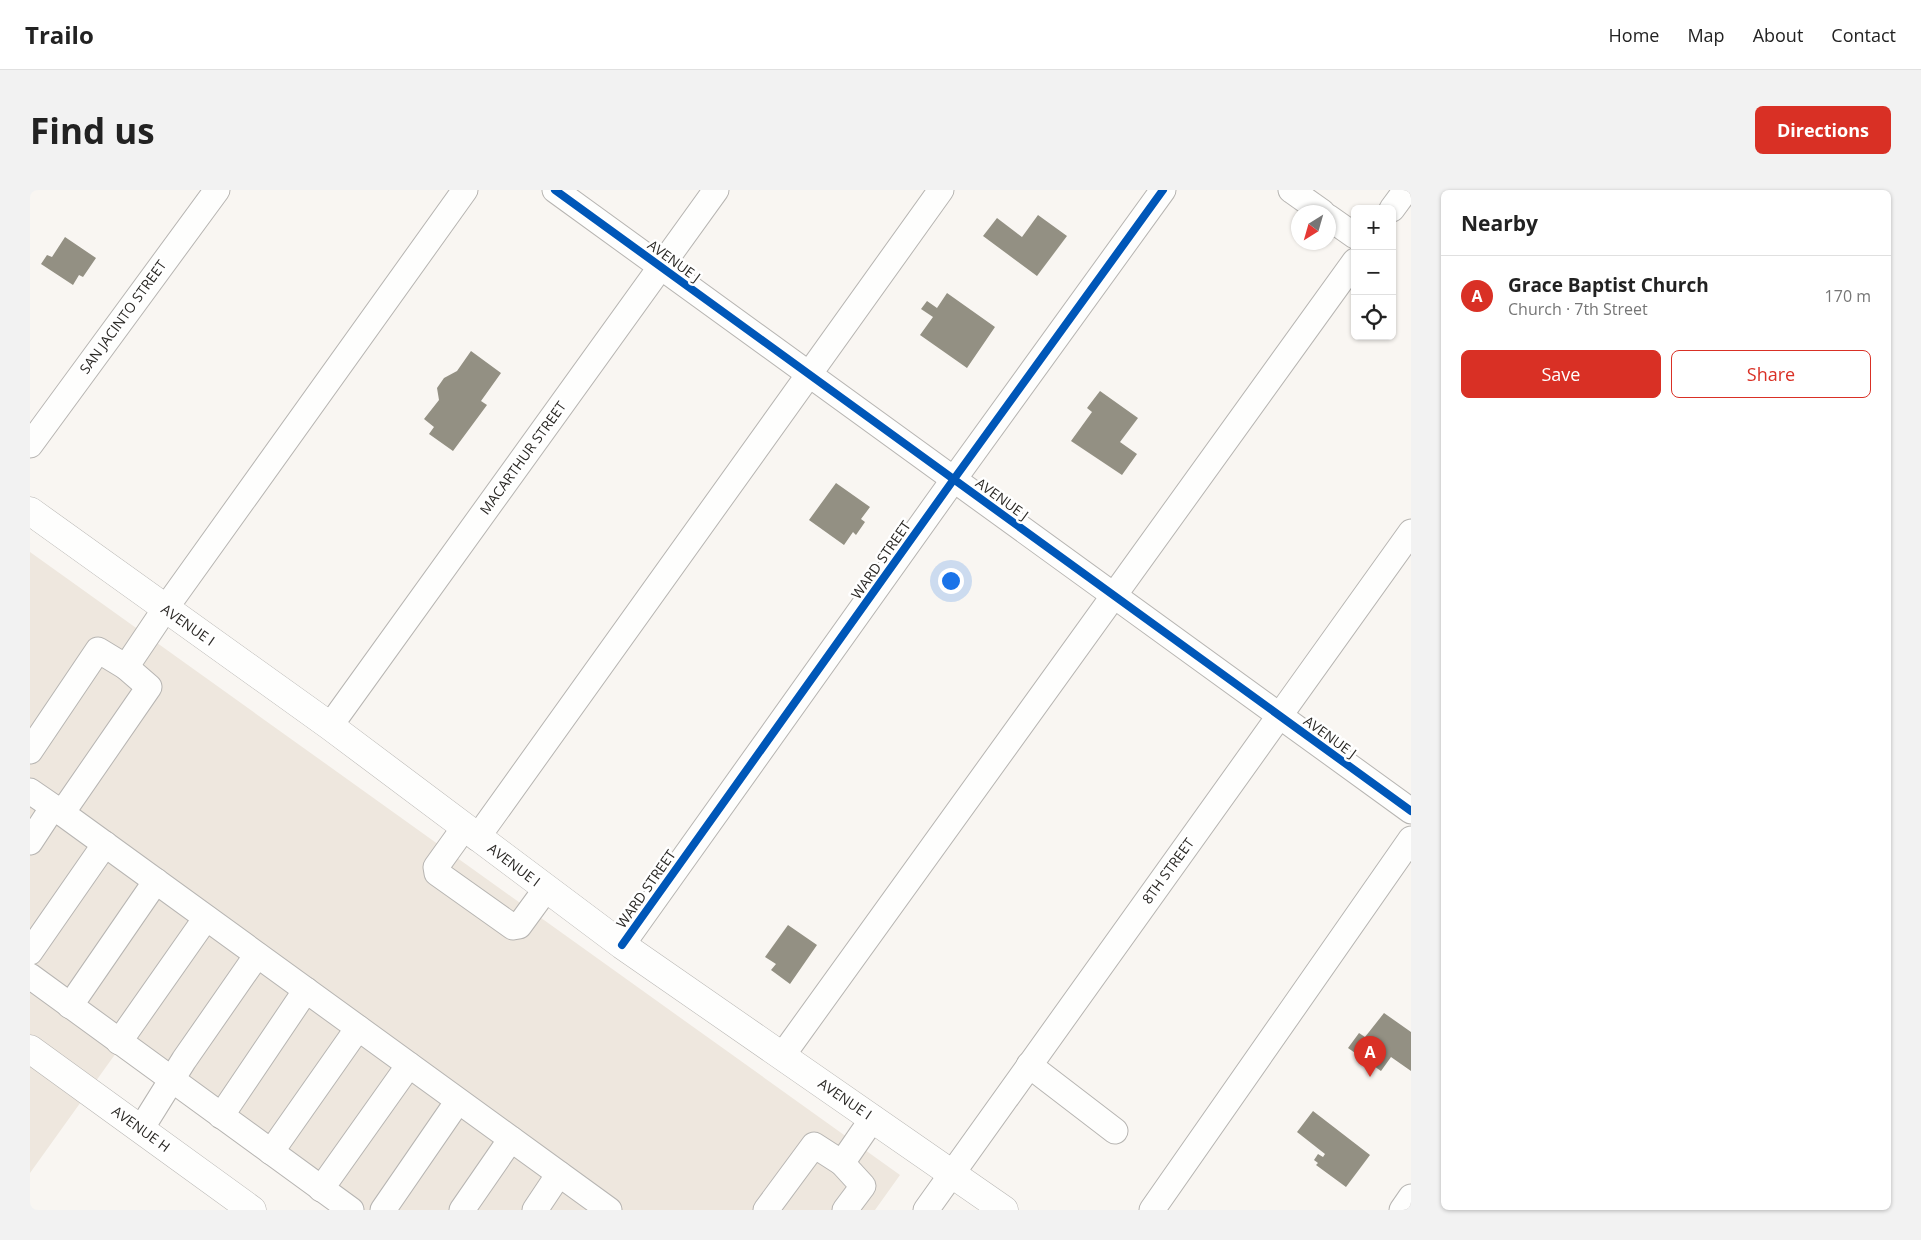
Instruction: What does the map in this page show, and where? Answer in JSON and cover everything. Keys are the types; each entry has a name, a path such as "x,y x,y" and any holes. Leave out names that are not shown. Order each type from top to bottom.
{"main road":[{"name":"AVENUE I","path":"30,512 330,726 622,945 1004,1210"},
{"name":"AVENUE H","path":"30,1049 252,1210"}],"street":[{"name":"SAN JACINTO STREET","path":"30,445 217,190"},
{"path":"126,668 165,609 465,190"},
{"name":"AVENUE J","path":"555,190 1411,811"},
{"name":"MACARTHUR STREET","path":"330,726 716,190"},
{"path":"546,889 519,926 513,927 437,873 436,867 471,833 942,190"},
{"name":"WARD STREET","path":"622,945 954,479 1163,190"},
{"path":"1291,190 1312,205"},
{"path":"1395,205 1406,190"},
{"path":"1336,223 1351,233"},
{"path":"782,1056 1351,267"},
{"name":"8TH STREET","path":"926,1210 1411,532"},
{"path":"30,750 98,650 149,686 58,810 30,842"},
{"path":"30,792 58,810 609,1210"},
{"path":"1152,1210 1411,839"},
{"path":"30,952 105,844"},
{"path":"70,1006 156,881"},
{"path":"119,1042 206,918"},
{"path":"141,1129 173,1081 184,1060 257,955"},
{"path":"30,976 351,1210"},
{"path":"221,1116 306,990"},
{"path":"271,1152 358,1028"},
{"path":"321,1189 410,1065"},
{"path":"1029,1066 1115,1130"},
{"path":"382,1210 458,1101"},
{"path":"842,1163 873,1118"},
{"path":"462,1210 511,1139"},
{"path":"766,1210 814,1145 842,1163 863,1186 845,1210"},
{"path":"534,1210 559,1174"},
{"path":"1402,1210 1411,1197"}],"shaded area":[{"path":"30,552 900,1175 875,1210 336,1210 116,1053 30,1173"}],"building":[{"path":"1038,215 1067,236 1037,276 983,236 997,218 1022,237"},
{"path":"65,237 96,258 83,277 79,275 73,285 41,264 47,255 52,257"},
{"path":"947,293 995,327 967,368 920,335 933,317 921,309 927,301 937,308"},
{"path":"471,351 501,373 481,401 487,405 453,451 429,434 434,427 424,419 439,400 437,388 444,378 457,371"},
{"path":"1100,391 1138,418 1120,442 1137,454 1122,475 1071,441 1092,412 1087,408"},
{"path":"836,483 870,507 861,519 865,522 856,535 853,532 844,545 809,520"},
{"path":"788,925 817,945 790,984 771,970 776,964 765,957"},
{"path":"1384,1013 1411,1032 1411,1071 1391,1057 1381,1071 1348,1048 1359,1033 1365,1037"},
{"path":"1313,1111 1370,1155 1346,1187 1316,1165 1318,1163 1314,1160 1318,1154 1323,1157 1325,1154 1297,1132"}],"cycle path":[{"path":"555,190 1411,811"},
{"path":"622,945 954,479 1163,190"}],"place":[{"name":"Grace Baptist Church","path":"1370,1077"}]}
